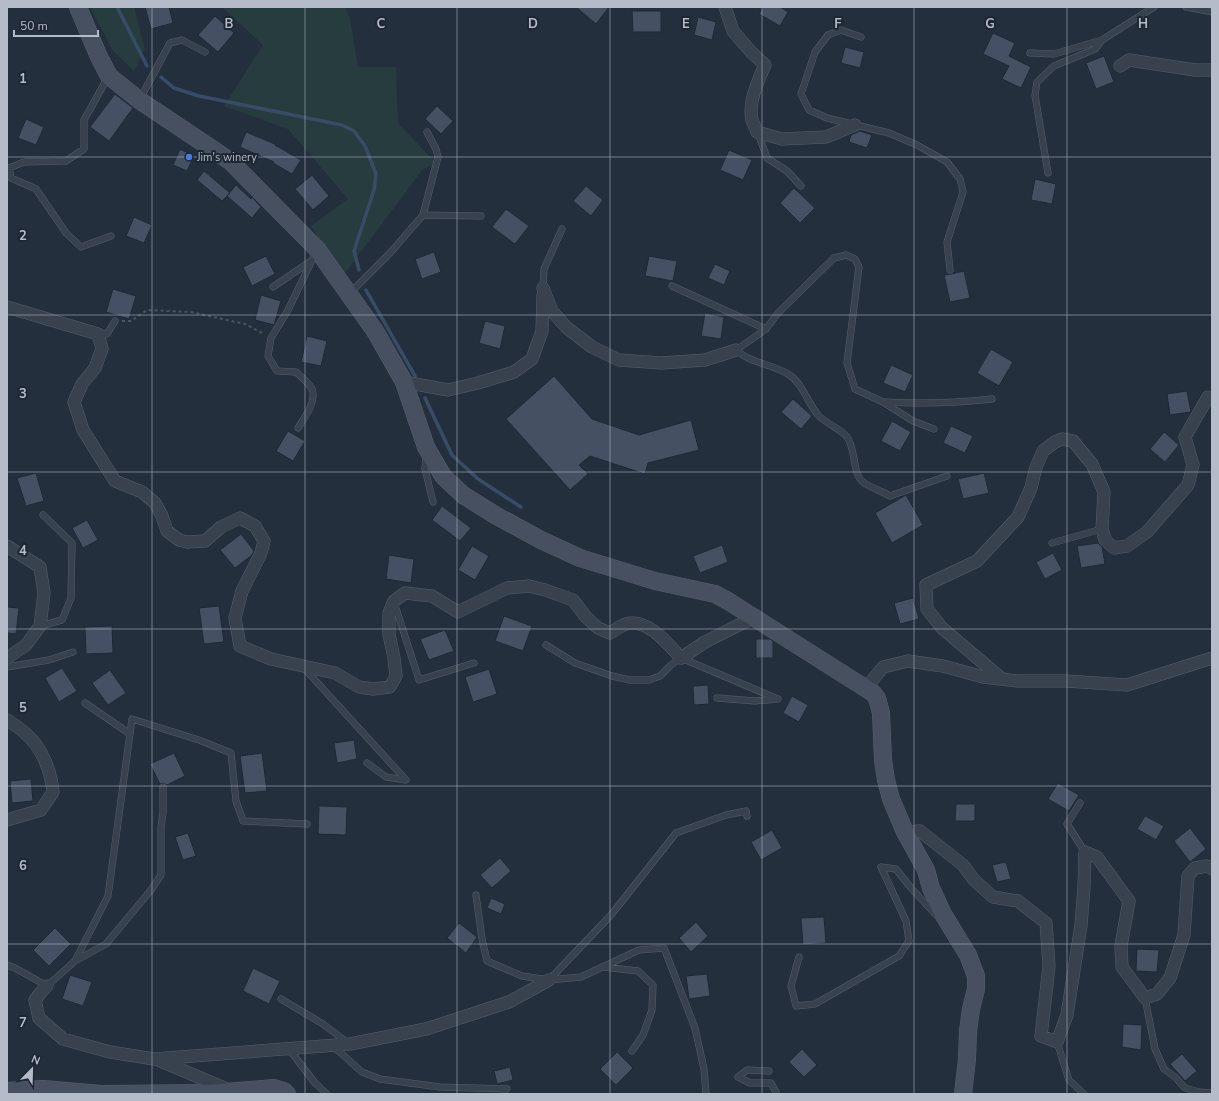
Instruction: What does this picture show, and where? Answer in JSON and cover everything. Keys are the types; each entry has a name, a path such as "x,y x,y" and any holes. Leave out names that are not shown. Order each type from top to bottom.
{"street":[{"path":"78,7 99,57 109,76 139,100 230,161 349,294 376,331 404,382 426,447 444,476 463,495 495,515 541,540 580,558 655,581 715,594 755,617 873,693 877,698 881,713 883,760 891,799 905,832 926,870 931,888 943,914 968,955 976,976 976,989 971,1008 968,1031 967,1059 963,1094"},
{"path":"725,7 733,31 751,52 765,65 757,84 752,106 752,121 758,132 782,139 826,137 855,125"},
{"path":"1120,66 1129,60 1195,70 1212,70"},
{"path":"404,382 448,390 514,372 532,359 542,331 543,288"},
{"path":"543,288 552,311 566,328 592,347 619,360 661,363 705,360 736,350"},
{"path":"7,307 98,334 102,349 98,361 95,368 82,384 74,402 83,430 115,481 142,492 155,503 162,516 167,531 179,540 187,542 205,541 220,527 240,518 255,526 264,541 261,553 242,591 235,618 240,646 271,659 335,673 359,687 373,689 390,686 396,676 389,634 389,613 394,601 405,593 432,596 458,612 507,588 529,586 546,590 573,600 586,617 598,628 610,633 627,623 642,624 653,630 681,658 704,642 755,617"},
{"path":"1002,680 942,628 927,609 926,585 977,561 991,546 1018,517 1031,488 1036,466 1043,451 1055,442 1062,439 1073,441 1092,464 1104,492 1102,529 1105,540 1114,548 1127,546 1147,532 1188,485 1193,465 1185,437 1210,396"},
{"path":"7,546 40,567 44,593 40,626 26,645 7,658"},
{"path":"866,688 883,668 908,661 944,666 983,677 1018,682 1066,681 1127,685 1212,658"},
{"path":"7,720 26,734 40,750 52,778 53,792 41,810 7,820"},
{"path":"905,832 920,831 963,865 974,880 994,897 1018,901 1046,923 1049,966 1041,1036 1057,1042 1067,1015 1082,925 1085,852 1097,857 1129,901 1121,946 1122,966 1145,998 1157,994 1170,978 1184,935 1188,876 1195,868 1207,866 1212,869"},
{"path":"47,986 40,992 35,1000 39,1018 63,1039 110,1052 154,1059 332,1046 350,1044 426,1029 510,1002 549,980"},
{"path":"154,1059 234,1092"},
{"path":"7,1091 43,1089 101,1094 214,1093 274,1088 284,1091 287,1094"}],"lane":[{"path":"1030,53 1054,54 1102,40 1154,7"},
{"path":"1186,7 1212,12"},
{"path":"861,37 841,30 828,35 815,52 801,94 808,110 827,118 890,133 917,145 947,162 960,179 963,192 947,242 950,270"},
{"path":"139,100 170,43 182,40 205,52"},
{"path":"1048,173 1036,95 1037,82 1054,66 1095,49 1102,40"},
{"path":"109,76 84,120 84,149 66,161 24,162 9,168 11,178 36,189 66,232 81,247 111,236"},
{"path":"349,294 390,253 423,215 438,157 436,149 427,132"},
{"path":"758,132 767,158 787,170 801,186"},
{"path":"423,215 481,216"},
{"path":"543,288 544,269 562,229"},
{"path":"273,287 315,255"},
{"path":"298,428 307,414 313,398 312,388 296,372 277,371 268,356 271,338 288,310 315,255"},
{"path":"934,429 913,421 883,402 854,389 847,363 859,267 855,260 846,255 834,258 778,313 766,329 736,350 743,356 787,373 797,380 820,417 846,435 851,442 859,476 862,482 890,496 947,476"},
{"path":"672,286 766,329"},
{"path":"98,334 107,334 114,321"},
{"path":"883,402 923,404 968,402 992,399"},
{"path":"426,447 425,469 433,502"},
{"path":"40,626 62,620 71,598 72,543 43,515"},
{"path":"1052,543 1102,529"},
{"path":"394,601 419,680 474,663"},
{"path":"546,645 575,663 612,676 630,680 649,680 660,676 672,664 681,658 778,699 755,701 717,698"},
{"path":"7,667 49,660 73,652"},
{"path":"301,666 406,780 386,777 367,763"},
{"path":"85,703 130,734"},
{"path":"75,961 108,896 132,719 199,740 231,753 236,802 243,821 307,824"},
{"path":"7,965 47,986 75,961 106,944 151,890 161,875 163,788"},
{"path":"1080,803 1067,824 1085,852"},
{"path":"549,980 611,914 676,833 726,814 746,811 747,816"},
{"path":"799,957 791,986 796,1006 815,1004 899,956 909,941 906,921 881,867 896,869 935,914 943,914"},
{"path":"476,895 482,939 487,961 522,976 549,980 581,977 640,950 664,948 695,1028 704,1069 706,1094"},
{"path":"602,967 638,971 653,985 652,1010 643,1036 632,1051"},
{"path":"1145,998 1155,1049 1164,1069 1185,1088 1199,1092 1212,1093"},
{"path":"281,999 323,1024 350,1044"},
{"path":"1057,1042 1069,1080 1084,1094"},
{"path":"332,1046 362,1072 380,1079 440,1087 507,1089"},
{"path":"289,1049 315,1083 327,1094"},
{"path":"769,1070 746,1070 738,1077 750,1083 771,1083 776,1092 775,1094"}],"path":[{"path":"114,321 131,321 147,310 191,312 245,324 271,338"}],"green space":[{"path":"90,7 134,7 145,49 134,71 113,51"},
{"path":"222,7 345,7 350,18 358,67 396,67 398,123 437,164 423,169 342,277 311,226 348,199 288,129 224,106 263,45"}],"building":[{"path":"145,7 169,7 173,23 151,29"},
{"path":"576,7 609,7 596,24"},
{"path":"763,7 780,7 788,12 780,26 759,14"},
{"path":"632,11 661,11 661,32 633,32"},
{"path":"215,16 234,33 218,52 198,35"},
{"path":"698,17 716,22 712,40 694,35"},
{"path":"993,33 1015,43 1009,56 1031,67 1021,88 1002,79 1009,66 983,54"},
{"path":"845,47 864,52 860,68 841,63"},
{"path":"1104,56 1114,82 1096,89 1086,63"},
{"path":"115,94 133,108 109,141 90,127"},
{"path":"437,106 453,121 441,134 425,119"},
{"path":"26,119 44,127 36,145 18,138"},
{"path":"860,131 872,135 867,148 849,142 851,135"},
{"path":"246,132 275,144 301,160 292,174 273,163 274,162 240,147"},
{"path":"180,149 194,156 187,171 173,165"},
{"path":"729,150 752,160 743,180 720,170"},
{"path":"204,171 230,193 222,201 197,180"},
{"path":"312,175 329,196 313,210 295,189"},
{"path":"1035,179 1056,184 1052,204 1031,200"},
{"path":"236,185 251,199 252,197 261,207 252,218 227,196"},
{"path":"586,186 603,200 591,216 573,201"},
{"path":"794,188 815,208 800,223 780,203"},
{"path":"506,209 529,226 515,244 492,227"},
{"path":"134,217 152,225 144,243 126,236"},
{"path":"434,252 441,272 422,279 415,259"},
{"path":"266,256 275,274 252,286 243,267"},
{"path":"649,256 677,261 673,281 645,276"},
{"path":"715,264 730,271 724,285 708,278"},
{"path":"964,271 970,298 950,302 944,275"},
{"path":"113,289 136,296 129,319 106,312"},
{"path":"261,295 281,301 274,325 255,320"},
{"path":"705,313 724,317 721,339 701,336"},
{"path":"485,321 505,326 500,349 479,343"},
{"path":"307,336 327,341 321,366 301,362"},
{"path":"991,349 1013,362 999,386 977,373"},
{"path":"891,365 913,375 905,392 883,383"},
{"path":"554,376 592,419 639,435 691,420 699,450 648,463 645,474 590,456 579,465 588,474 570,490 506,419"},
{"path":"1187,391 1191,412 1170,415 1167,394"},
{"path":"793,399 812,416 801,429 781,412"},
{"path":"892,421 911,432 900,451 881,441"},
{"path":"951,426 973,436 965,453 943,443"},
{"path":"288,431 305,441 293,461 276,451"},
{"path":"1164,432 1179,445 1165,462 1150,449"},
{"path":"36,473 44,501 26,506 17,478"},
{"path":"984,473 989,493 963,499 958,479"},
{"path":"906,495 923,525 892,543 875,513"},
{"path":"442,506 471,528 460,541 432,520"},
{"path":"87,520 98,540 83,548 72,528"},
{"path":"241,534 254,551 252,555 235,568 220,550"},
{"path":"1098,543 1102,547 1105,564 1081,568 1077,546"},
{"path":"722,545 728,562 700,573 693,556"},
{"path":"472,546 489,556 475,580 458,570"},
{"path":"1053,553 1062,570 1045,579 1036,562"},
{"path":"389,555 414,559 411,583 386,579"},
{"path":"913,598 919,619 900,624 894,603"},
{"path":"219,606 224,642 204,644 199,608"},
{"path":"7,607 19,608 16,634 7,633"},
{"path":"504,616 532,626 523,651 495,641"},
{"path":"112,626 113,653 86,654 85,627"},
{"path":"445,630 454,651 429,660 420,639"},
{"path":"756,639 770,639 773,641 773,658 756,658"},
{"path":"62,668 77,691 59,702 45,678"},
{"path":"489,669 497,694 473,702 465,677"},
{"path":"110,670 126,693 108,705 92,683"},
{"path":"708,685 709,704 694,705 693,686"},
{"path":"792,696 808,705 799,722 783,713"},
{"path":"354,740 357,759 337,763 334,743"},
{"path":"174,753 185,776 167,785 163,783 160,784 150,764"},
{"path":"262,753 267,791 245,793 240,756"},
{"path":"31,779 33,801 12,803 10,781"},
{"path":"1058,783 1079,795 1069,811 1048,799"},
{"path":"956,804 975,804 975,821 955,821"},
{"path":"319,806 347,807 346,835 318,834"},
{"path":"1145,816 1164,826 1156,840 1137,829"},
{"path":"1190,828 1206,849 1190,862 1174,841"},
{"path":"772,830 782,848 761,860 751,842"},
{"path":"188,833 196,856 183,860 175,837"},
{"path":"500,858 511,871 492,888 480,875"},
{"path":"1006,862 1011,879 997,882 992,865"},
{"path":"491,898 505,904 501,914 487,908"},
{"path":"824,917 826,943 803,945 801,918"},
{"path":"696,922 708,936 691,952 679,938"},
{"path":"459,923 477,937 466,953 447,938"},
{"path":"55,928 71,944 49,966 33,950"},
{"path":"1137,949 1159,950 1157,972 1136,971"},
{"path":"253,968 280,981 269,1004 243,991"},
{"path":"707,974 710,996 689,999 686,976"},
{"path":"70,975 92,982 83,1006 62,999"},
{"path":"1123,1024 1142,1025 1141,1050 1122,1047"},
{"path":"802,1049 817,1065 804,1077 789,1062"},
{"path":"617,1052 633,1068 616,1085 600,1069"},
{"path":"1182,1054 1197,1071 1185,1081 1170,1064"},
{"path":"510,1067 513,1080 497,1084 494,1071"}],"waterway":[{"path":"117,7 147,66"},
{"path":"161,77 174,88 199,96 342,125 354,131 365,146 376,174 374,190 354,251 359,270"},
{"path":"366,290 415,376"},
{"path":"425,398 452,455 478,479 521,507"}],"place":[{"name":"Jim's winery","path":"189,157"}]}
